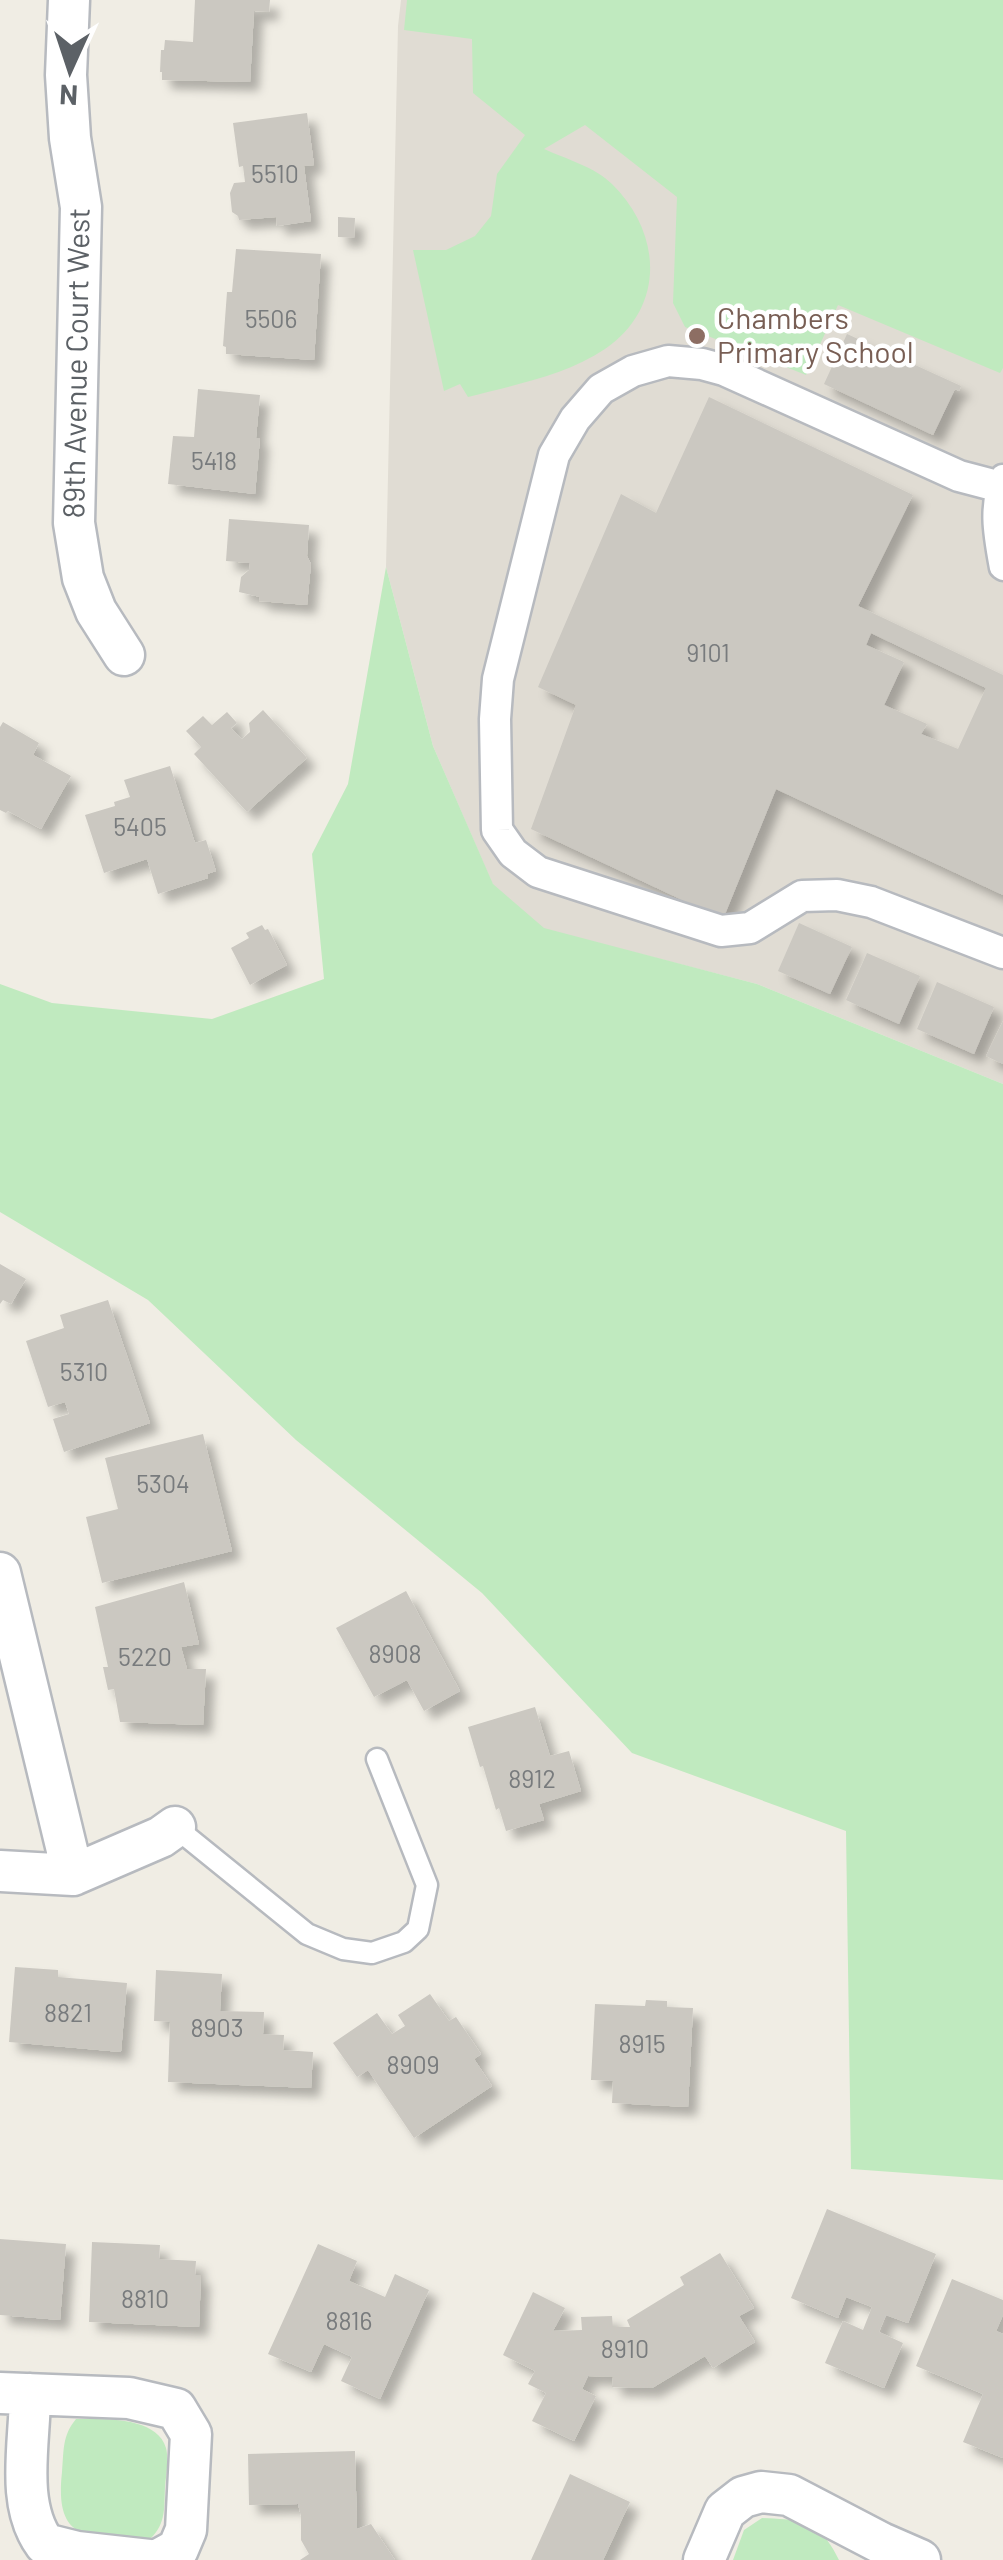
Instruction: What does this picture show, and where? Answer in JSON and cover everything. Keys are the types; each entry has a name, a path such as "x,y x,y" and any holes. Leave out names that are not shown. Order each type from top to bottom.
{"street":[{"name":"89th Avenue Court West","path":"70,0 66,75 70,138 81,207 74,523 83,578 96,612 124,655"},
{"path":"1001,482 959,476 724,370 668,361 634,371 601,389 575,419 554,455 498,679 494,719 497,830 512,853 538,872 721,930 750,928 802,896 836,895 871,902 1003,953"},
{"path":"0,1573 73,1874"},
{"path":"0,1871 73,1874 175,1827"},
{"path":"150,2560 44,2544 34,2529 26,2497 15,2394 129,2398 176,2409 192,2434 186,2530 178,2548 158,2560"},
{"path":"704,2560 725,2511 742,2497 760,2492 789,2496 878,2552 920,2560"}],"lane":[{"path":"1001,482 992,520 1003,570"},
{"path":"175,1827 308,1934 342,1949 372,1953 404,1942 418,1929 427,1884 377,1759"}],"shaded area":[{"name":"Chambers Primary School","path":"401,0 1003,0 1003,1084 757,984 544,929 493,885 433,746 386,567"}],"green space":[{"path":"407,0 1003,0 1000,373 838,305 806,375 685,327 673,303 677,197 585,125 544,149 597,173 629,203 648,247 647,291 639,312 625,332 605,349 573,366 468,397 460,384 444,391 413,250 446,250 475,236 491,216 497,174 525,135 473,93 472,39 404,30"},
{"path":"386,567 433,746 493,884 544,928 757,984 1003,1084 1003,2180 851,2169 846,1831 632,1753 482,1593 296,1440 148,1300 0,1212 0,984 52,1003 212,1019 324,979 312,854 348,784"},
{"path":"76,2419 128,2422 152,2430 161,2438 167,2457 164,2511 161,2524 146,2543 93,2536 70,2524 61,2495 62,2472 66,2437"},
{"path":"762,2518 809,2525 824,2537 839,2560 733,2560 744,2530"}],"building":[{"path":"195,0 270,0 269,12 254,11 250,82 162,80 161,50 165,40 193,42"},
{"path":"307,113 314,165 304,166 311,221 277,226 276,217 239,220 232,212 230,193 234,183 245,182 233,123"},
{"path":"338,217 355,218 354,238 338,237"},
{"path":"236,249 321,254 314,360 226,354 223,346 227,292 232,292"},
{"path":"847,334 961,386 959,391 955,389 933,435 824,384"},
{"path":"198,389 260,395 255,494 168,484 173,436 194,437"},
{"name":"Chambers Primary School","path":"709,397 913,495 858,606 1003,675 1003,895 776,789 723,919 531,829 576,705 538,687 621,494 656,513","holes":["871,633 986,688 958,749 921,734 927,724 884,705 904,662 866,645"]},
{"path":"229,519 309,525 307,605 259,601 260,597 239,592 241,577 250,563 226,561"},
{"path":"263,710 307,758 247,812 194,754 201,747 186,731 203,716 212,725 227,712 237,723 231,728 242,739 250,732 249,723"},
{"path":"3,722 39,743 33,755 71,776 41,829 0,810"},
{"path":"170,766 195,843 206,840 216,871 207,874 208,878 158,894 147,859 104,873 85,815 130,797 124,780"},
{"path":"799,923 852,947 830,994 778,971"},
{"path":"262,925 287,965 250,985 231,948 249,938 246,933"},
{"path":"867,953 920,976 899,1024 846,1000"},
{"path":"937,982 994,1007 974,1054 917,1029"},
{"path":"1003,1021 1003,1064 986,1056"},
{"path":"0,1264 26,1279 11,1304 3,1300 0,1304"},
{"path":"108,1300 150,1423 64,1452 53,1419 69,1414 65,1402 48,1407 26,1341 64,1328 60,1315"},
{"path":"203,1434 232,1551 102,1583 86,1517 118,1509 105,1458"},
{"path":"184,1582 199,1644 181,1647 187,1669 206,1669 203,1725 120,1722 114,1689 108,1690 103,1667 108,1667 95,1607"},
{"path":"406,1591 460,1691 424,1711 407,1680 374,1697 336,1628"},
{"path":"535,1707 550,1756 569,1751 581,1791 539,1804 544,1820 506,1831 468,1727"},
{"path":"15,1967 58,1970 58,1977 127,1983 121,2052 9,2042"},
{"path":"156,1970 222,1974 220,2011 264,2012 263,2034 284,2035 283,2050 313,2052 311,2088 168,2082 170,2022 154,2021"},
{"path":"430,1994 449,2021 456,2017 481,2054 474,2059 492,2086 414,2138 368,2070 357,2077 333,2043 377,2013 392,2034 405,2026 398,2015"},
{"path":"646,2000 667,2001 667,2007 693,2008 688,2107 612,2103 613,2081 591,2080 595,2004 645,2006"},
{"path":"827,2209 936,2254 908,2323 886,2315 879,2332 903,2343 884,2388 825,2363 843,2321 863,2330 872,2307 846,2297 838,2318 791,2298"},
{"path":"0,2239 66,2244 60,2320 0,2315"},
{"path":"92,2242 160,2245 159,2259 196,2261 195,2275 201,2275 199,2327 89,2322"},
{"path":"318,2244 357,2261 349,2281 385,2297 395,2274 429,2290 380,2399 341,2381 352,2357 324,2344 311,2372 268,2354"},
{"path":"720,2253 754,2308 739,2316 755,2342 713,2368 705,2356 652,2388 612,2387 613,2377 588,2376 582,2389 596,2396 574,2441 532,2421 546,2393 528,2384 535,2371 503,2355 533,2292 565,2308 553,2331 582,2330 581,2317 612,2316 613,2327 630,2327 627,2320 684,2285 680,2277"},
{"path":"952,2279 1003,2300 1003,2315 996,2331 1003,2334 1003,2458 963,2442 983,2394 916,2366"},
{"path":"355,2451 357,2529 371,2524 395,2560 300,2560 309,2554 301,2540 298,2504 249,2505 248,2454"},
{"path":"570,2474 630,2502 603,2560 531,2560"}],"place":[{"name":"Chambers Primary School","path":"697,336"}]}
